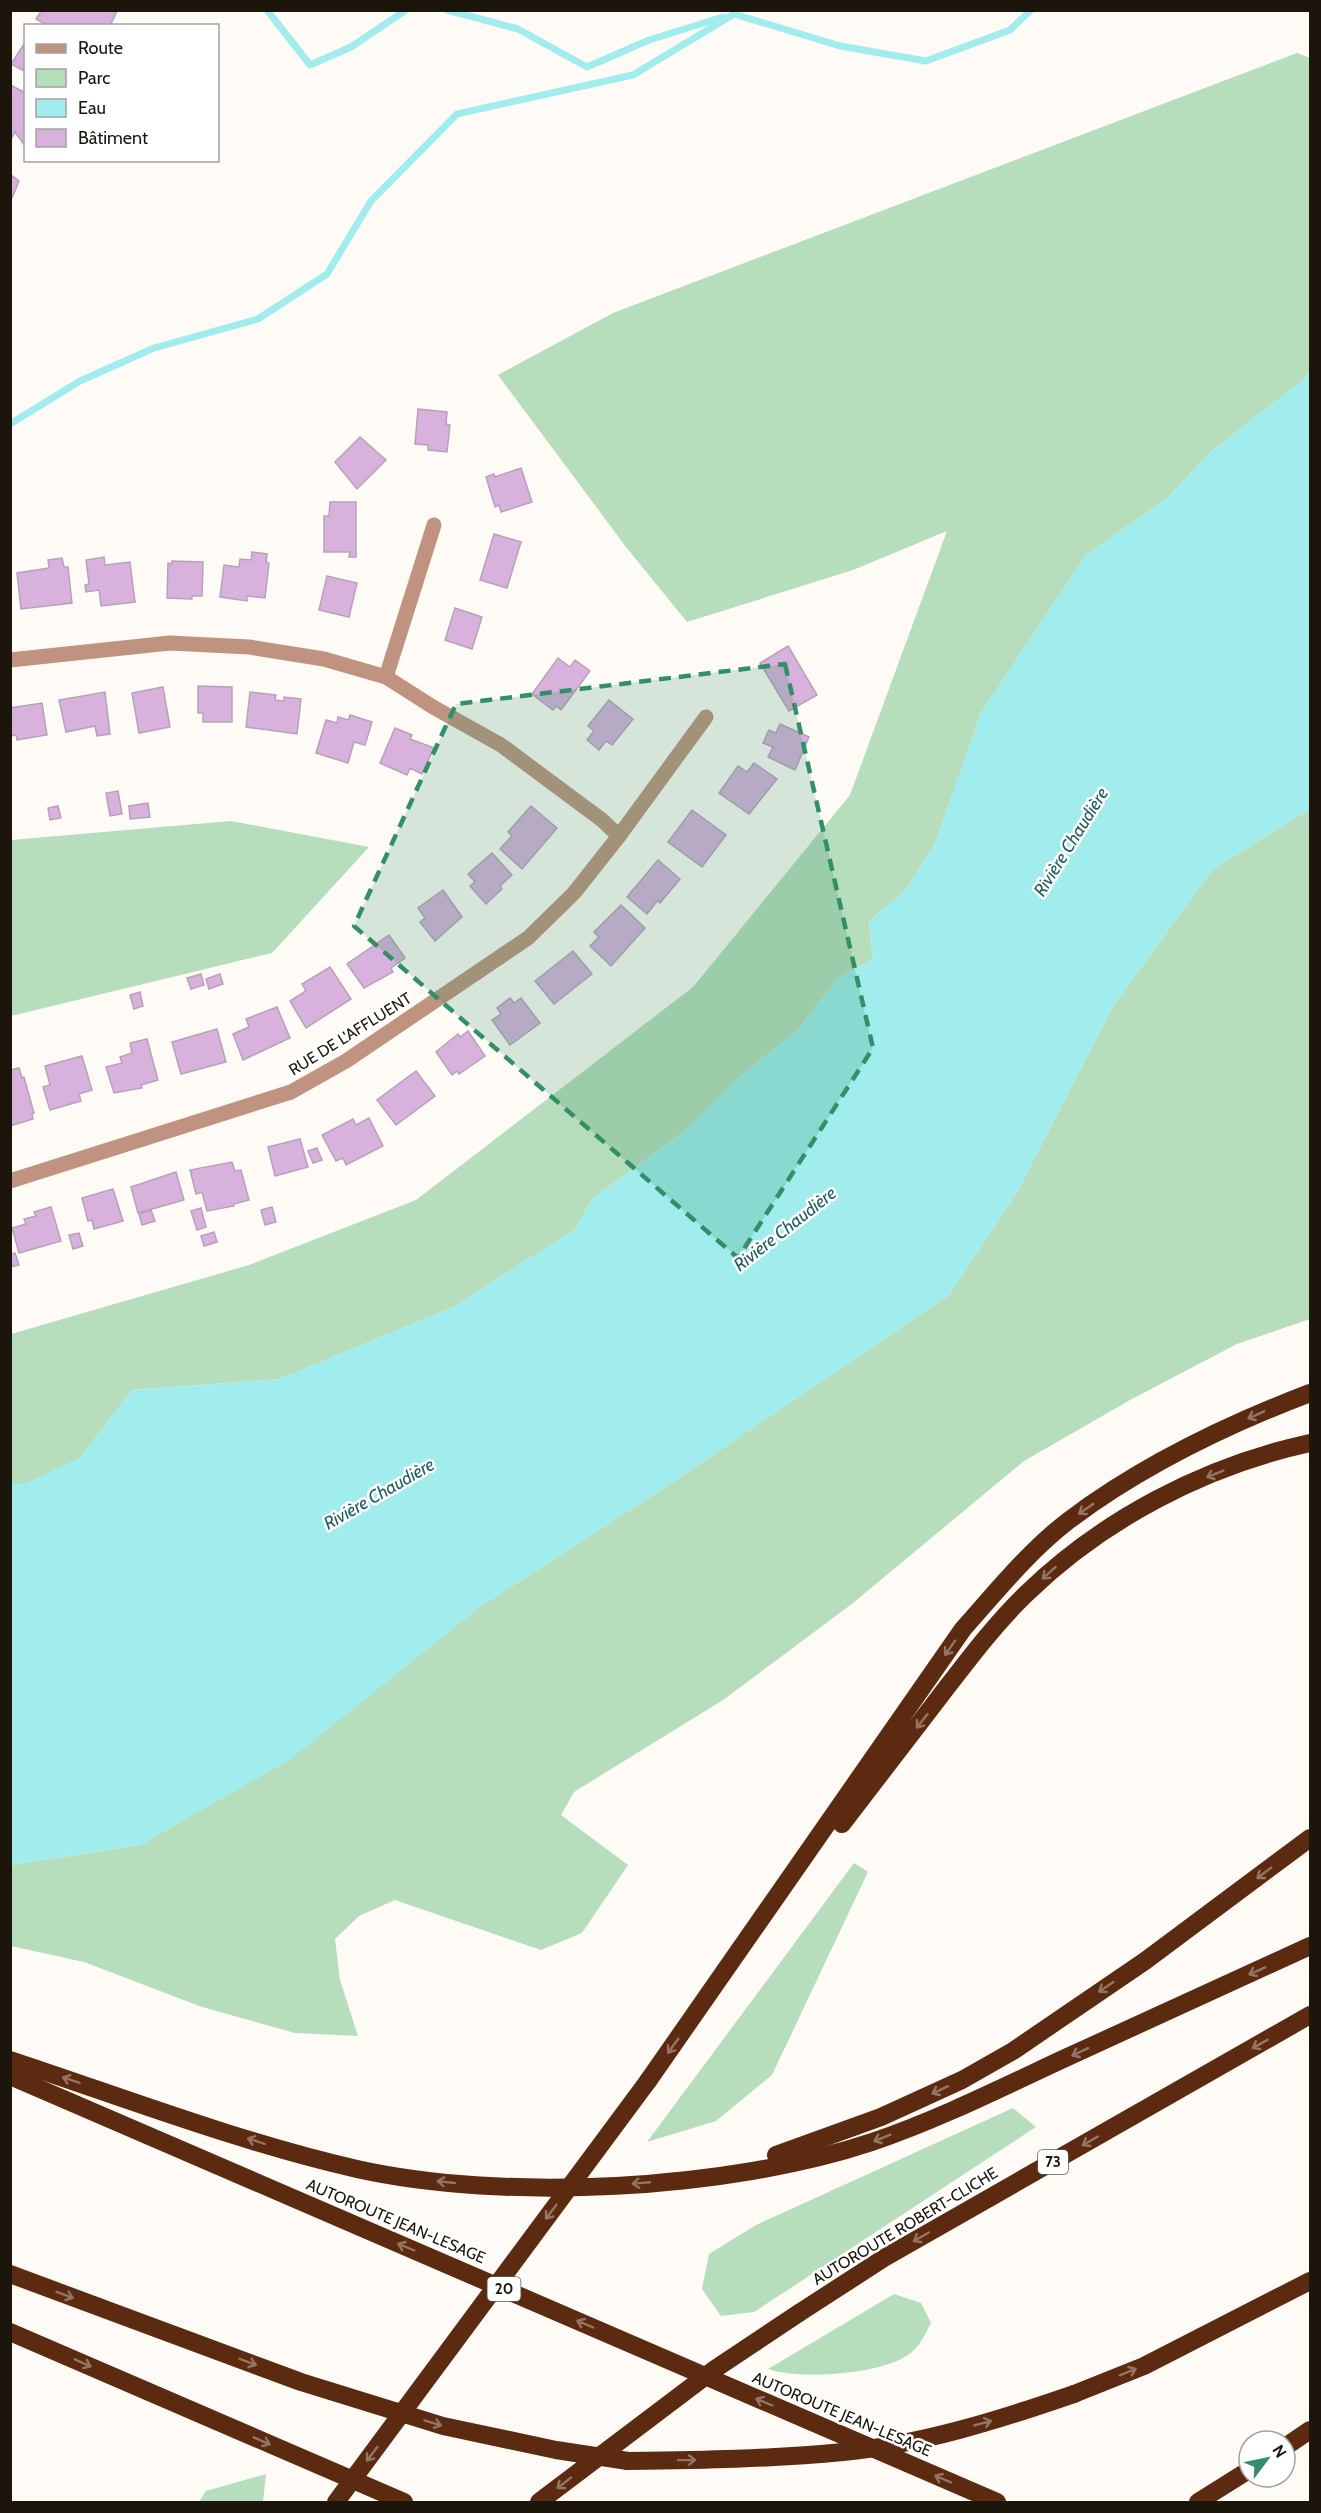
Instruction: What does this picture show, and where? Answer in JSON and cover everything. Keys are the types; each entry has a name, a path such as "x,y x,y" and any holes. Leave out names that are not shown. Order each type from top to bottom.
{"highway":[{"path":"336,2502 648,2081 963,1629 1006,1580 1067,1522 1105,1495 1212,1435 1311,1393"},
{"path":"698,2011 988,1635 1060,1563 1115,1524 1171,1492 1235,1465 1311,1443"},
{"path":"699,2177 798,2149 881,2117 962,2080 1013,2051 1145,1960 1311,1838"},
{"path":"10,2060 264,2143 358,2169 447,2183 525,2187 621,2184 699,2177 787,2164 872,2142 972,2101 1311,1946"},
{"name":"AUTOROUTE ROBERT-CLICHE","path":"539,2502 716,2369 884,2258 1311,2015"},
{"name":"AUTOROUTE JEAN-LESAGE","path":"10,2076 997,2502"},
{"path":"10,2274 301,2382 443,2426 556,2450 628,2460 750,2459 845,2452 936,2436 1009,2416 1074,2394 1144,2366 1311,2281"},
{"path":"10,2331 404,2502"},
{"path":"1297,2439 1311,2430"},
{"path":"1198,2502 1237,2478"}],"street":[{"path":"386,677 434,525"},
{"path":"10,660 170,643 249,647 324,659 386,677 433,707 501,745 602,820 619,836"},
{"name":"RUE DE L'AFFLUENT","path":"10,1181 291,1092 319,1077 434,1003 528,938 574,893 619,836 706,717"}],"highlighted area":[{"path":"785,664 873,1048 738,1258 354,926 456,704"}],"green space":[{"path":"1297,53 1310,58 1310,369 1304,379 1212,451 1166,499 1086,555 981,713 935,844 905,891 869,921 873,959 838,978 797,1031 744,1073 684,1132 593,1198 574,1230 453,1307 280,1379 132,1390 80,1458 24,1485 11,1484 11,1334 249,1265 416,1200 693,987 850,795 947,531 853,570 687,622 626,547 498,375 613,313"},
{"path":"1310,809 1310,1319 1237,1344 1130,1400 1024,1461 853,1603 723,1700 574,1792 561,1815 628,1865 582,1933 541,1950 395,1900 359,1916 335,1939 340,1980 358,2036 295,2033 202,2007 84,1962 11,1946 11,1865 140,1845 290,1759 478,1608 667,1486 949,1295 1017,1192 1113,1006 1213,869"},
{"path":"231,821 369,847 272,953 11,1016 11,840"},
{"path":"854,1863 868,1872 772,2075 716,2121 647,2142"},
{"path":"1013,2108 1036,2127 754,2312 721,2316 702,2289 709,2254 756,2225"},
{"path":"894,2294 921,2303 931,2323 916,2348 901,2359 864,2370 843,2373 800,2374 768,2369"},
{"path":"266,2474 263,2502 199,2502 206,2491"}],"water":[{"name":"Rivière Chaudière","path":"1310,369 1310,809 1213,869 1113,1006 1017,1192 949,1295 667,1486 478,1608 291,1759 140,1845 11,1865 11,1484 24,1484 80,1458 132,1390 280,1379 453,1307 574,1230 593,1198 684,1132 744,1073 797,1031 838,978 873,959 869,921 905,891 935,844 981,713 1086,555 1166,499 1212,451 1304,379"}],"building":[{"path":"42,10 117,11 111,24 45,24 36,19"},
{"path":"24,44 24,71 11,64"},
{"path":"10,85 24,92 24,145 15,132 10,141"},
{"path":"10,174 19,181 12,198 10,198"},
{"path":"418,409 447,412 446,424 450,425 447,452 428,450 428,445 415,444"},
{"path":"360,437 386,460 357,489 335,462"},
{"path":"521,468 532,502 501,512 499,505 495,507 486,477 494,474 495,477"},
{"path":"330,502 356,502 356,557 349,557 350,552 324,552 324,516 329,516"},
{"path":"494,534 521,542 507,588 480,580"},
{"path":"252,552 267,554 266,562 269,563 265,598 247,596 247,601 220,597 224,565 239,567 240,559 251,560"},
{"path":"104,557 105,565 130,562 135,602 101,606 99,590 86,592 85,585 89,584 86,560"},
{"path":"62,558 64,567 68,567 72,603 21,609 17,573 49,568 48,560"},
{"path":"172,561 203,562 202,596 192,596 192,599 167,598 168,563 172,564"},
{"path":"327,576 357,583 349,617 319,610"},
{"path":"455,608 482,617 472,649 445,640"},
{"path":"788,646 817,695 789,711 760,663"},
{"path":"558,658 570,667 575,660 590,671 561,710 556,706 553,710 532,694"},
{"path":"198,686 232,687 232,722 203,722 203,713 198,713"},
{"path":"163,687 170,727 139,733 132,693"},
{"path":"105,692 110,734 97,736 95,726 66,732 59,700"},
{"path":"250,692 276,695 275,700 284,701 284,697 301,699 297,734 246,727"},
{"path":"609,700 633,719 612,745 606,741 599,750 587,740 594,731 588,726"},
{"path":"42,703 47,735 17,740 16,735 10,736 10,708"},
{"path":"350,715 372,722 365,745 354,742 348,763 316,753 326,720 337,723 338,717 348,720"},
{"path":"780,724 809,737 795,770 768,757 773,747 763,743 769,730 776,733"},
{"path":"395,728 412,735 410,739 434,748 422,774 410,768 407,775 380,763"},
{"path":"754,763 777,779 749,814 719,793 738,766 747,772"},
{"path":"118,791 122,814 110,816 106,793"},
{"path":"148,803 150,817 130,819 129,806"},
{"path":"58,806 61,818 50,820 48,808"},
{"path":"531,806 557,828 522,869 500,849 512,836 508,832"},
{"path":"692,810 726,835 702,867 668,842"},
{"path":"492,853 512,875 500,886 502,889 486,904 470,886 475,882 468,874"},
{"path":"658,860 680,879 660,903 658,900 647,914 627,897"},
{"path":"443,890 462,917 435,941 420,922 425,918 418,908"},
{"path":"621,905 645,928 611,966 590,946 599,937 594,932"},
{"path":"389,935 405,958 391,968 393,972 364,988 347,964"},
{"path":"573,951 592,974 554,1004 535,981"},
{"path":"330,967 351,999 306,1028 290,1001 306,991 302,984"},
{"path":"201,974 204,985 191,989 187,978"},
{"path":"220,974 223,984 209,989 206,979"},
{"path":"140,992 143,1006 134,1009 130,995"},
{"path":"510,998 514,1003 521,998 540,1023 510,1045 492,1020 501,1014 497,1008"},
{"path":"277,1007 290,1038 243,1060 233,1034 249,1027 246,1019"},
{"path":"217,1029 226,1062 181,1074 172,1042"},
{"path":"468,1031 485,1056 459,1074 457,1071 452,1075 436,1052 458,1034 460,1037"},
{"path":"147,1039 158,1080 141,1085 142,1088 114,1093 106,1067 122,1063 120,1057 132,1053 130,1043"},
{"path":"82,1056 92,1090 79,1094 81,1101 50,1110 43,1087 50,1085 45,1066"},
{"path":"19,1068 22,1078 24,1077 34,1113 32,1114 33,1119 10,1126 10,1070"},
{"path":"416,1071 435,1096 396,1125 377,1100"},
{"path":"369,1118 383,1146 346,1165 343,1158 336,1161 322,1135 353,1119 356,1125"},
{"path":"300,1139 308,1167 275,1176 268,1147"},
{"path":"317,1148 322,1160 313,1163 308,1151"},
{"path":"232,1162 235,1171 241,1170 249,1200 234,1204 234,1206 207,1211 202,1192 196,1194 190,1170"},
{"path":"176,1172 184,1200 138,1213 131,1187"},
{"path":"113,1189 123,1221 94,1229 92,1220 88,1221 82,1198"},
{"path":"51,1207 61,1241 19,1253 12,1228 26,1224 24,1219 36,1216 34,1212"},
{"path":"272,1207 276,1222 265,1225 261,1210"},
{"path":"201,1208 206,1227 197,1230 191,1211"},
{"path":"151,1210 155,1221 142,1225 139,1214"},
{"path":"214,1232 217,1242 204,1246 201,1236"},
{"path":"79,1233 83,1246 73,1249 69,1235"},
{"path":"15,1253 19,1265 10,1267 10,1254"}],"waterway":[{"path":"267,10 310,65 351,47 406,10"},
{"path":"447,10 518,29 587,67 649,40 723,17"},
{"path":"10,424 80,381 154,348 258,319 327,274 371,201 457,114 633,75 734,14 840,46 926,61 1010,30 1031,10"}]}
